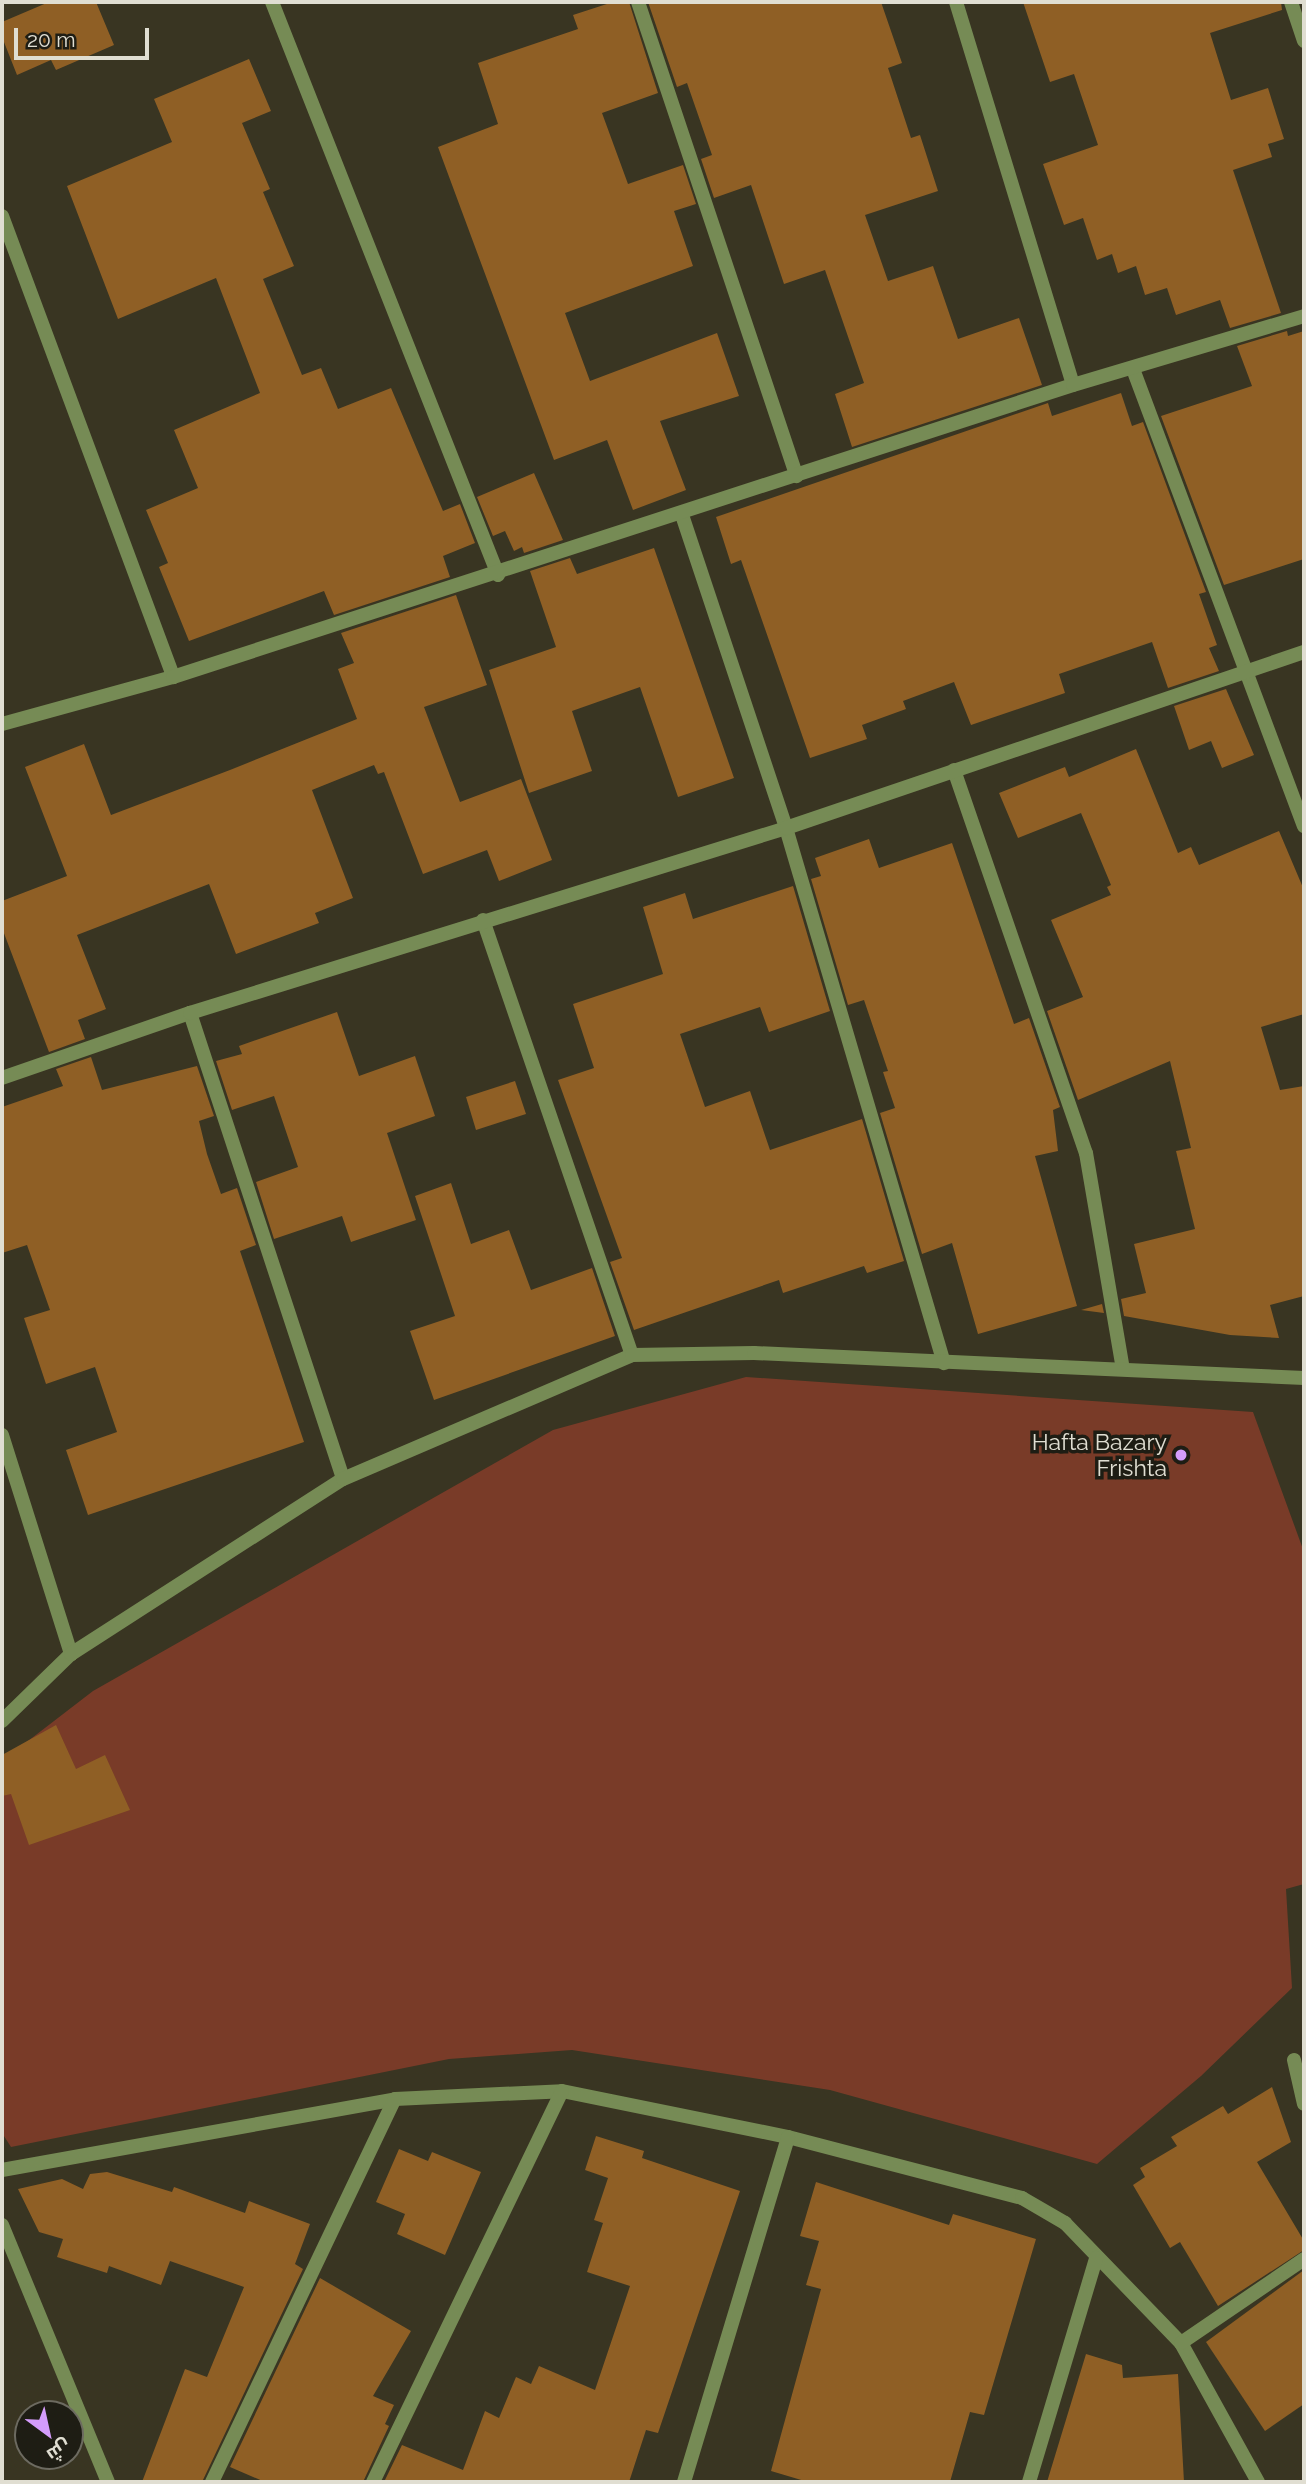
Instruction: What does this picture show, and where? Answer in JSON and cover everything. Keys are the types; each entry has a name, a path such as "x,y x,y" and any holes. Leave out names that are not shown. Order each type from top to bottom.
{"street":[{"path":"272,2 498,575"},
{"path":"638,2 797,476"},
{"path":"956,2 1073,385"},
{"path":"1291,2 1304,41"},
{"path":"2,218 173,677"},
{"path":"2,724 173,677 498,575 1073,385 1304,316"},
{"path":"1133,369 1243,673 1304,826"},
{"path":"682,515 786,828 944,1363"},
{"path":"2,1078 190,1013 786,828 1304,652"},
{"path":"954,770 1086,1153 1123,1369"},
{"path":"483,920 632,1355"},
{"path":"190,1013 343,1479"},
{"path":"2,1721 71,1654 343,1479 632,1355 754,1353 1304,1378"},
{"path":"2,1435 71,1654"},
{"path":"1294,2060 1304,2104"},
{"path":"373,2482 562,2091"},
{"path":"2,2170 395,2099 562,2091 788,2137 1022,2198 1065,2223 1181,2343 1258,2482"},
{"path":"212,2482 395,2099"},
{"path":"684,2482 788,2137"},
{"path":"2,2225 108,2482"},
{"path":"1029,2482 1096,2258"},
{"path":"1181,2343 1304,2259"}],"shaded area":[{"path":"746,1377 1253,1412 1304,1552 1304,1884 1286,1889 1292,1988 1201,2076 1097,2164 830,2090 572,2050 449,2059 11,2147 2,2133 2,1761 93,1691 553,1430"}],"building":[{"path":"49,2 96,2 114,45 56,70 51,60 17,75 2,37 2,22"},
{"path":"613,2 629,2 658,93 602,113 628,184 683,165 696,204 674,211 693,266 565,313 590,381 717,333 739,396 660,421 686,490 633,510 607,440 554,460 438,147 498,124 478,63 578,29 573,15"},
{"path":"648,2 881,2 902,63 888,68 911,138 920,135 938,191 865,215 888,281 933,266 958,339 1019,318 1042,385 852,447 835,394 864,383 825,270 784,284 751,185 714,198 701,159 712,155 687,83 677,87"},
{"path":"1023,2 1281,2 1282,10 1210,33 1231,100 1268,88 1284,139 1268,144 1272,157 1233,170 1281,313 1230,328 1220,300 1176,315 1167,288 1145,295 1136,266 1118,273 1112,254 1097,260 1083,218 1064,225 1043,164 1098,145 1074,74 1050,82"},
{"path":"249,59 271,111 242,123 270,189 263,192 294,266 263,279 302,375 321,368 338,409 391,388 443,511 460,504 475,543 443,556 450,577 334,615 324,591 189,641 159,567 168,563 146,510 198,488 174,430 260,393 216,278 118,319 67,186 172,142 154,99"},
{"path":"1287,331 1288,336 1304,331 1304,559 1224,585 1161,416 1252,386 1237,346"},
{"path":"1121,393 1132,426 1143,422 1206,592 1199,594 1217,645 1209,648 1219,671 1168,688 1152,642 1059,674 1065,693 971,725 954,682 903,701 906,709 862,725 867,739 810,758 741,560 731,564 716,517 1048,403 1052,416"},
{"path":"534,473 563,540 524,553 522,547 514,551 505,531 493,536 477,497"},
{"path":"654,548 734,778 678,797 640,687 572,711 592,771 529,793 489,670 556,647 530,571 570,558 577,574"},
{"path":"456,595 487,685 424,707 460,802 521,779 552,860 499,881 487,850 423,874 384,772 378,774 374,765 312,790 353,898 315,913 319,923 236,954 209,884 77,935 106,1009 78,1020 85,1039 49,1052 2,928 2,901 67,876 25,767 84,744 111,815 230,770 357,719 338,669 354,663 341,633"},
{"path":"1226,689 1254,755 1222,768 1211,741 1189,750 1174,706"},
{"path":"1136,749 1178,853 1191,847 1199,865 1279,831 1304,890 1304,1014 1261,1027 1280,1090 1304,1086 1304,1296 1270,1305 1279,1338 1230,1335 1124,1316 1121,1299 1146,1293 1134,1244 1195,1229 1176,1151 1191,1148 1170,1061 1078,1100 1047,1011 1083,997 1051,920 1111,895 1107,887 1111,885 1081,813 1018,838 999,793 1065,767 1069,777"},
{"path":"869,839 879,868 952,843 1014,1024 1029,1018 1060,1107 1053,1110 1058,1151 1035,1156 1077,1306 978,1334 952,1243 922,1254 880,1113 895,1108 883,1072 888,1071 864,1000 848,1005 811,879 821,876 815,858"},
{"path":"793,886 830,1011 769,1032 760,1007 680,1034 705,1107 750,1091 770,1150 862,1119 904,1261 867,1273 864,1266 783,1293 779,1280 634,1330 610,1262 622,1258 558,1080 594,1068 573,1004 663,974 643,907 685,893 693,919"},
{"path":"337,1012 359,1076 415,1056 435,1116 387,1133 416,1220 351,1242 342,1216 274,1239 256,1182 298,1167 274,1096 232,1110 216,1061 242,1054 239,1046"},
{"path":"91,1057 102,1090 197,1066 214,1116 199,1121 207,1154 221,1194 237,1188 256,1245 240,1251 304,1442 88,1515 66,1450 117,1432 95,1367 46,1384 24,1318 50,1310 27,1245 2,1253 2,1107 63,1086 56,1069"},
{"path":"515,1081 526,1114 476,1130 466,1097"},
{"path":"451,1183 471,1244 509,1230 531,1290 592,1268 615,1336 434,1400 410,1331 455,1316 415,1196"},
{"path":"1102,1304 1104,1313 1081,1310"},
{"path":"56,1725 76,1769 105,1755 130,1810 29,1845 11,1794 2,1796 2,1755"},
{"path":"1272,2087 1291,2142 1257,2162 1304,2241 1304,2250 1218,2306 1180,2242 1170,2248 1133,2185 1145,2177 1140,2168 1177,2146 1171,2137 1223,2106 1228,2114"},
{"path":"596,2136 644,2151 642,2158 740,2191 658,2433 646,2430 629,2482 384,2482 402,2445 463,2470 485,2411 499,2418 516,2377 531,2384 539,2366 595,2390 630,2286 587,2272 603,2223 594,2220 608,2178 585,2170"},
{"path":"399,2149 428,2161 432,2152 481,2172 445,2255 397,2234 405,2214 376,2202"},
{"path":"107,2172 172,2192 174,2187 245,2213 249,2201 310,2224 295,2264 303,2269 202,2482 142,2482 185,2369 207,2377 244,2287 170,2261 161,2285 109,2266 107,2273 57,2257 63,2239 39,2232 18,2189 62,2179 83,2189 90,2174"},
{"path":"816,2182 949,2225 953,2214 1036,2239 984,2415 970,2412 950,2482 808,2482 771,2471 821,2289 806,2285 819,2241 800,2236"},
{"path":"1304,2270 1304,2404 1265,2431 1206,2342"},
{"path":"320,2278 411,2331 373,2396 394,2405 385,2424 389,2426 363,2482 265,2482 230,2467"},
{"path":"1086,2354 1122,2365 1123,2378 1178,2374 1184,2482 1047,2482"}],"place":[{"name":"Hafta Bazary Frishta","path":"1181,1455"}]}
